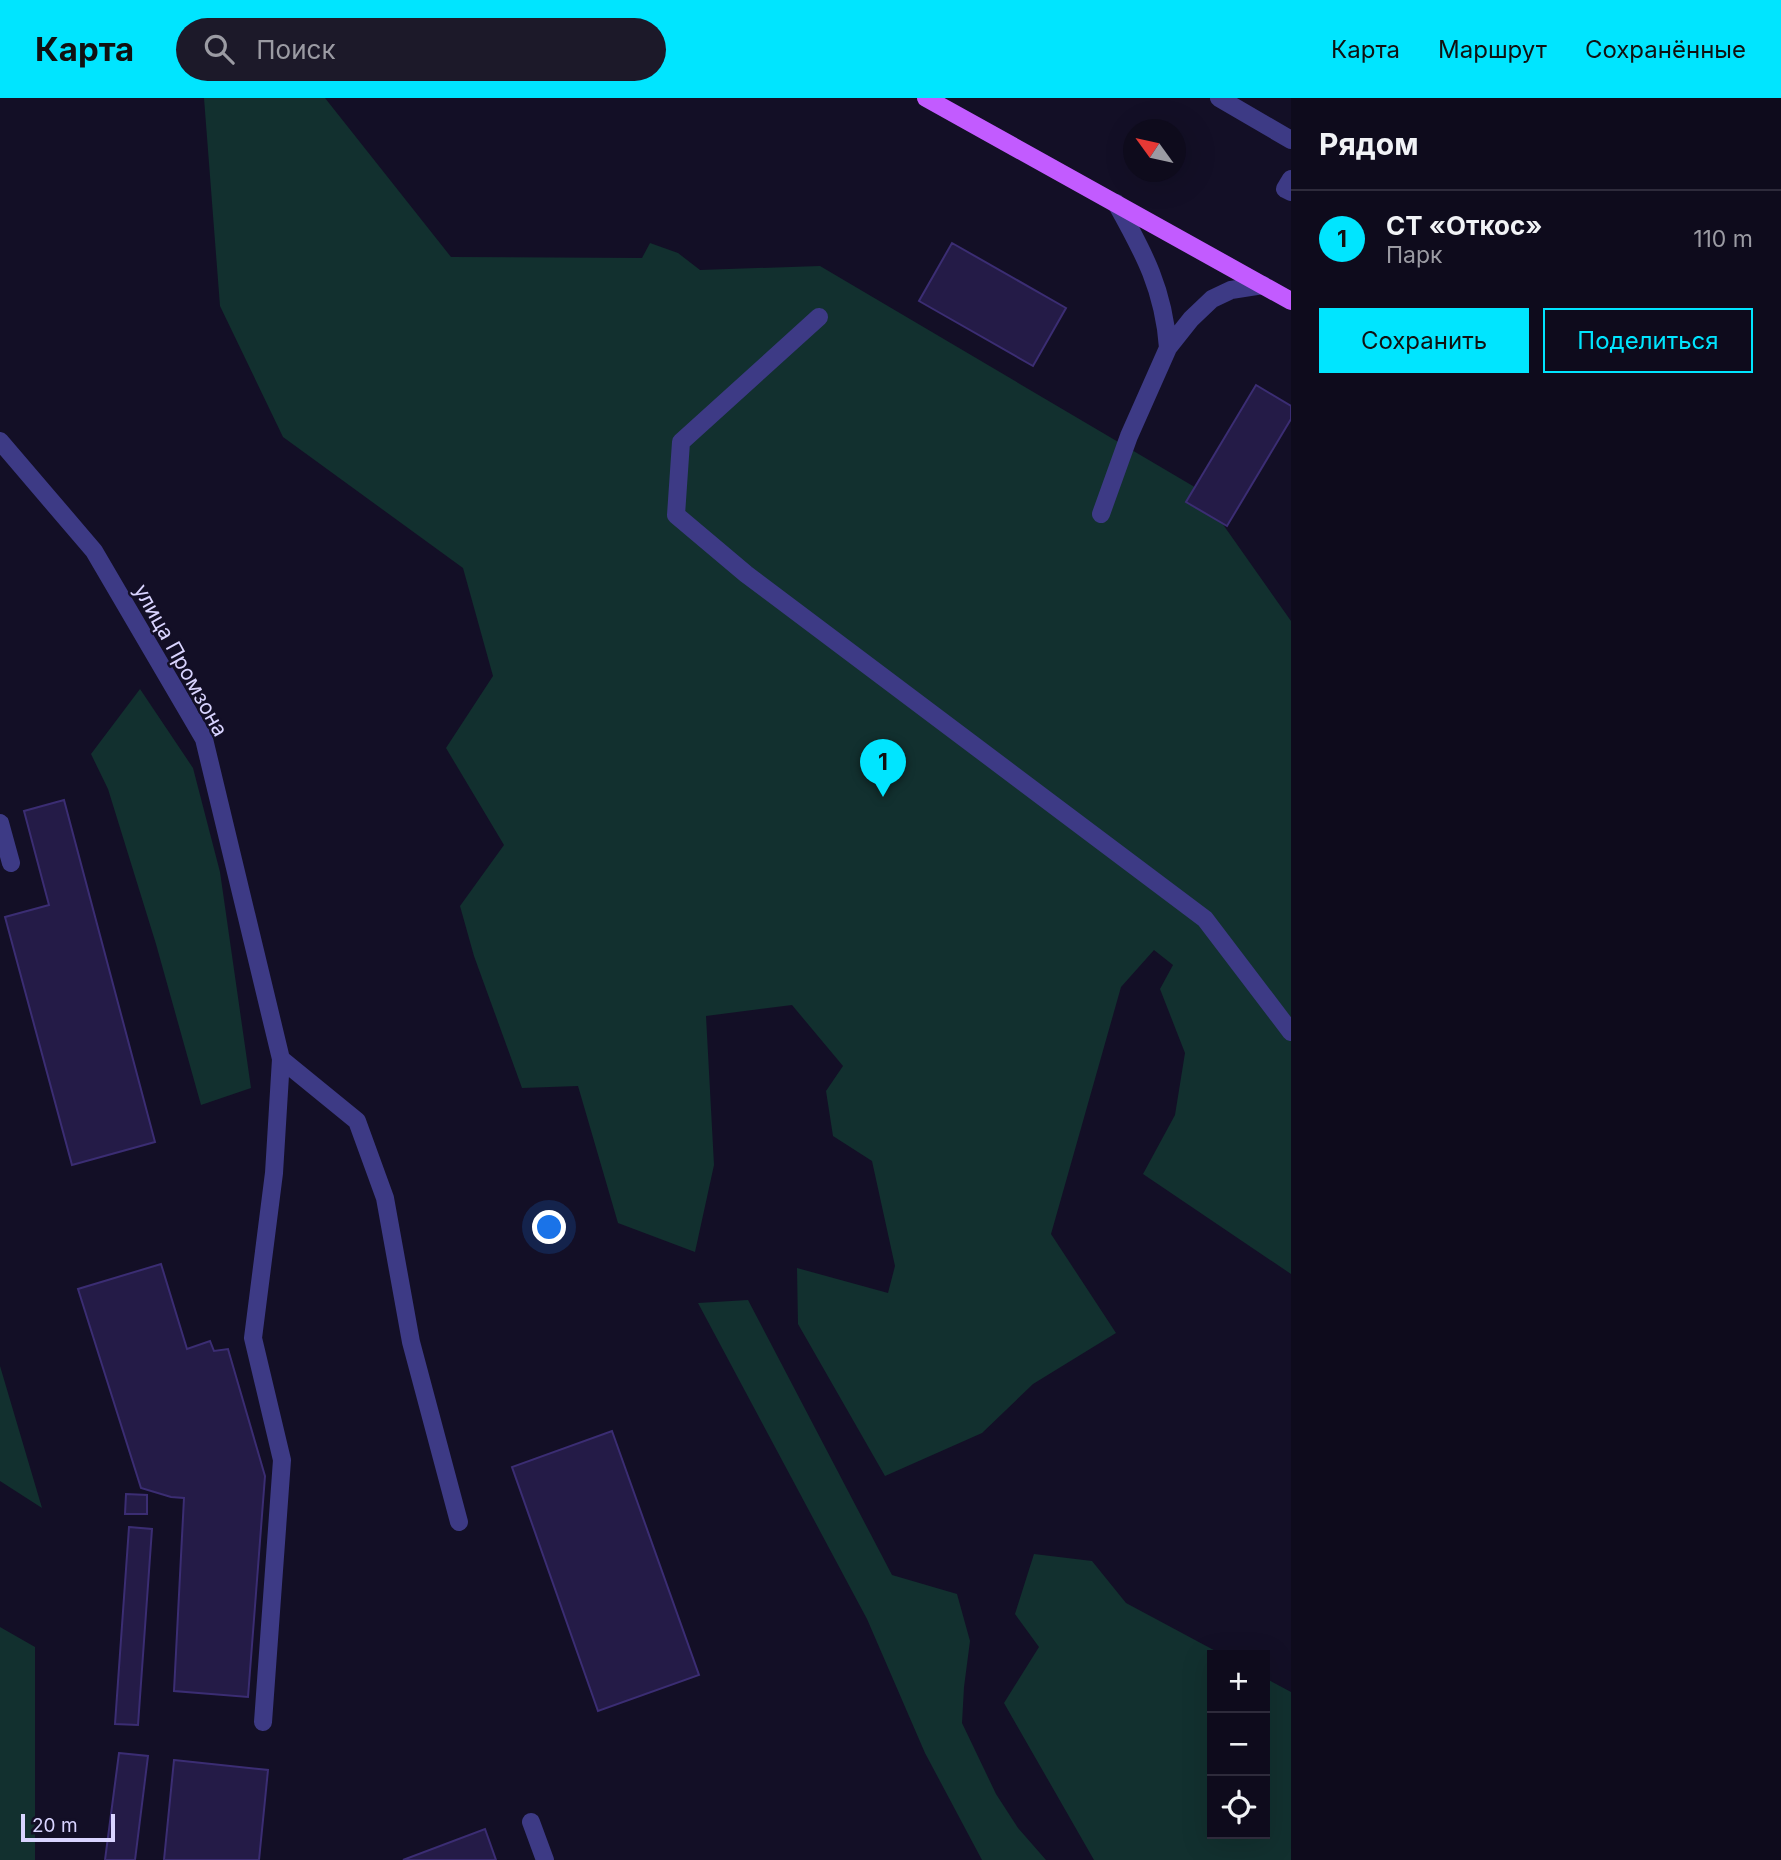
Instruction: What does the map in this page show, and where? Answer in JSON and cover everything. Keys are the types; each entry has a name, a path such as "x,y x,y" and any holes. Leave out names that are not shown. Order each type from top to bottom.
{"main road":[{"path":"926,98 1291,301"}],"street":[{"path":"1219,98 1291,140"},
{"path":"1291,180 1285,189 1291,192"},
{"path":"1116,203 1142,249 1161,297 1167,325 1168,348"},
{"path":"1101,514 1129,436 1168,348 1191,319 1212,299 1231,290 1263,285"},
{"path":"819,317 681,442 676,515 746,575 1205,919 1291,1032"},
{"name":"улица Промзона","path":"0,441 94,551 204,739 281,1059 274,1173 253,1338 282,1460 262,1722"},
{"path":"0,822 11,863"},
{"path":"281,1059 357,1121 384,1198 411,1342 459,1522"},
{"path":"531,1822 545,1860"}],"green space":[{"path":"204,98 325,98 451,257 642,258 650,243 678,253 700,270 820,266 1198,489 1291,621 1291,1274 1143,1174 1175,1115 1185,1053 1160,989 1173,965 1154,950 1121,987 1051,1234 1116,1333 1033,1384 982,1433 885,1476 798,1324 797,1268 888,1293 895,1266 872,1161 833,1136 826,1091 843,1066 792,1005 706,1016 714,1165 695,1252 618,1223 578,1086 522,1088 474,956 460,906 504,845 446,748 493,676 463,568 283,437 220,306"},
{"path":"140,689 193,768 220,872 251,1088 201,1105 156,944 108,789 91,754"},
{"path":"748,1300 892,1575 957,1594 970,1641 962,1723 996,1794 1018,1828 1046,1860 982,1860 925,1753 867,1619 698,1303"},
{"path":"0,1366 42,1508 0,1481"},
{"path":"1034,1554 1092,1561 1126,1603 1214,1650 1207,1650 1207,1839 1270,1839 1270,1681 1291,1692 1291,1860 1094,1860 1004,1703 1039,1647 1015,1614"},
{"path":"0,1627 35,1647 35,1860 0,1860"}],"building":[{"path":"952,243 1066,308 1033,366 919,301"},
{"path":"1256,385 1291,406 1291,419 1227,526 1186,502"},
{"path":"64,800 155,1142 72,1165 5,917 49,905 24,811"},
{"path":"161,1264 187,1349 210,1341 214,1351 228,1349 265,1476 248,1697 174,1691 184,1498 141,1488 78,1289"},
{"path":"612,1431 699,1675 598,1711 512,1467"},
{"path":"126,1494 147,1495 147,1514 125,1514"},
{"path":"129,1527 152,1529 138,1725 115,1724"},
{"path":"119,1753 148,1756 135,1860 105,1860"},
{"path":"174,1760 268,1770 259,1860 164,1860"},
{"path":"485,1829 496,1860 403,1860"}],"place":[{"name":"СТ «Откос»","path":"883,797"}]}
